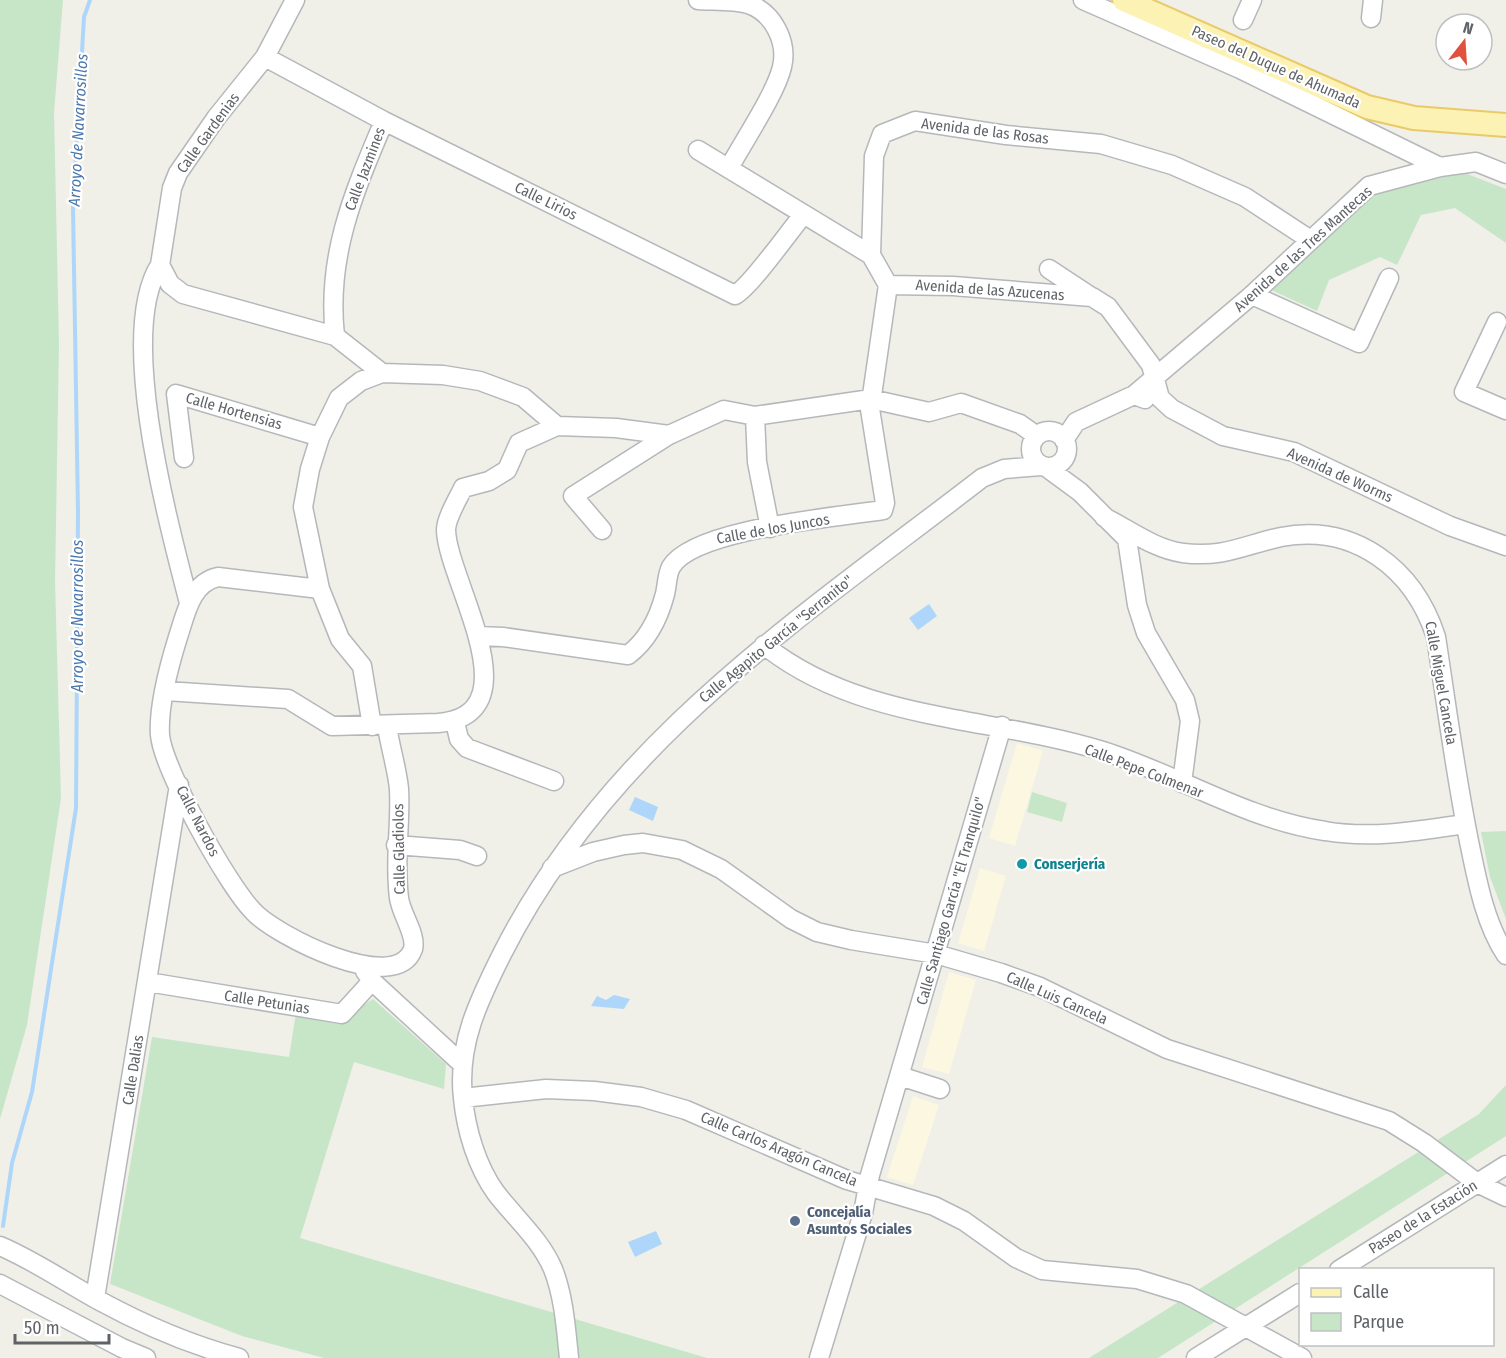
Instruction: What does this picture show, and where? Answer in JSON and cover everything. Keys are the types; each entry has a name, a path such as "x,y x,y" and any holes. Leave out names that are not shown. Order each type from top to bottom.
{"main road":[{"name":"Paseo del Duque de Ahumada","path":"1124,0 1366,107 1414,118 1505,125"}],"street":[{"name":"Calle Gardenias","path":"160,265 172,188 178,173 216,118 265,57 295,0"},
{"path":"698,0 747,3 762,10 777,29 783,46 783,66 777,81 729,168"},
{"path":"1083,0 1240,69 1440,167"},
{"path":"1243,20 1252,0"},
{"name":"Calle Lirios","path":"265,57 384,121 735,295 745,289 803,215"},
{"name":"Calle Jazmines","path":"335,336 332,302 338,248 352,198 384,121"},
{"name":"Avenida de las Rosas","path":"871,255 874,156 882,134 915,121 1006,135 1101,144 1173,165 1245,197 1309,239"},
{"path":"698,150 871,255 888,285 871,399"},
{"name":"Avenida de las Tres Mantecas","path":"1065,446 1076,422 1134,395 1155,379 1252,295 1309,239 1369,186 1440,167 1476,162 1506,174"},
{"path":"160,265 170,284 183,294 335,336 382,373 443,375 480,381 523,397 557,426"},
{"name":"Calle Nardos","path":"160,265 149,290 142,365 164,505 189,603"},
{"name":"Avenida de las Azucenas","path":"1049,269 1108,307 1151,365 1155,379"},
{"path":"1252,295 1359,344 1389,278"},
{"name":"Avenida de las Azucenas","path":"888,285 953,286 1092,297"},
{"path":"1497,322 1464,392 1506,410"},
{"name":"Calle Gladiolos","path":"368,974 403,961 412,951 414,941 400,911 396,845 399,788 362,666 340,639 320,590 303,507 310,469 320,436 339,398 361,381 382,373"},
{"name":"Avenida de Worms","path":"1155,379 1160,398 1172,409 1223,436 1294,452 1450,526 1506,546"},
{"name":"Calle Hortensias","path":"184,458 176,394 320,436"},
{"path":"1134,395 1172,409"},
{"path":"602,530 573,496 669,435 724,410 754,416 871,399 929,412 960,403 1020,424 1034,442 1033,458 1044,466 1059,464 1065,446 1051,432 1034,442"},
{"name":"Calle de los Juncos","path":"478,636 503,637 628,655 638,648 660,614 671,567 697,545 723,536 883,510 885,503 871,399"},
{"path":"754,416 757,462 770,528"},
{"path":"166,691 288,699 332,726 455,722 472,709 482,693 485,677 478,636 456,571 446,529 463,488 489,481 507,470 519,443 557,426 616,428 669,435"},
{"name":"Calle Agapito García \"Serranito\"","path":"569,1358 563,1307 553,1270 531,1231 495,1191 477,1155 463,1098 461,1063 466,1037 486,987 515,928 575,835 642,756 700,699 764,645 982,478 1019,460 1034,442"},
{"name":"Calle Miguel Cancela","path":"1065,446 1068,470 1080,492"},
{"name":"Calle Miguel Cancela","path":"1044,466 1080,492 1127,539 1132,556"},
{"name":"Calle Agapito García \"Serranito\"","path":"1004,469 1044,466"},
{"name":"Calle Miguel Cancela","path":"1104,517 1151,544 1183,553 1206,554 1249,548 1280,538 1322,536 1351,542 1371,552 1396,570 1417,593 1436,637 1465,824 1477,880 1496,940 1506,955"},
{"path":"1151,544 1132,556 1137,605 1146,633 1181,692 1190,721 1182,783"},
{"name":"Calle Nardos","path":"320,590 218,577 207,579 189,603 166,691 160,735 163,750 180,785 183,822 203,832 231,885 269,926 368,974"},
{"name":"Calle Pepe Colmenar","path":"764,645 791,667 854,696 944,717 1002,726 1104,752 1265,818 1328,832 1403,833 1465,824"},
{"path":"455,722 459,739 467,748 554,781"},
{"name":"Calle Santiago García \"El Tranquilo\"","path":"819,1358 863,1213 868,1186 1002,726"},
{"name":"Calle Dalias","path":"95,1298 147,982 183,822"},
{"path":"575,835 581,848 593,852"},
{"name":"Calle Luis Cancela","path":"552,868 593,852 644,843 682,850 721,869 791,919 817,932 936,954 1040,987 1158,1045 1204,1063 1319,1097 1389,1121 1424,1143 1478,1183 1506,1197"},
{"path":"396,845 460,850 477,856"},
{"name":"Calle Miguel Cancela","path":"1489,916 1506,933"},
{"path":"368,974 461,1063"},
{"name":"Calle Petunias","path":"147,982 342,1014 368,974"},
{"path":"438,1041 448,1043 466,1037"},
{"path":"900,1076 940,1089"},
{"name":"Calle Carlos Aragón Cancela","path":"463,1098 546,1089 641,1097 686,1110 777,1152 868,1186 934,1206 964,1221 1016,1258 1042,1270 1126,1277 1167,1287 1204,1303 1302,1358"},
{"name":"Paseo de la Estación","path":"1341,1268 1506,1165"},
{"path":"0,1246 22,1256 122,1313 209,1350 239,1358"},
{"path":"0,1284 122,1348 146,1358"},
{"path":"1197,1358 1299,1294"}],"shaded area":[{"path":"1017,743 1043,751 1015,846 989,838"},
{"path":"980,868 1006,876 984,951 958,943"},
{"path":"949,972 976,980 949,1074 922,1067"},
{"path":"913,1096 939,1105 913,1185 887,1177"}],"green space":[{"path":"0,0 63,0 54,113 59,344 55,581 61,798 27,1025 0,1119"},
{"path":"1462,172 1506,189 1506,243 1455,208 1421,215 1397,265 1380,257 1329,280 1317,311 1269,289 1370,196"},
{"path":"1032,792 1067,803 1062,822 1027,812"},
{"path":"1506,831 1506,919 1490,877 1481,832"},
{"path":"373,999 446,1064 444,1089 354,1062 300,1238 707,1358 324,1358 242,1336 110,1284 152,1037 289,1057 296,1013 339,1021"},
{"path":"1506,1085 1506,1136 1158,1358 1089,1358 1479,1114"}],"water":[{"path":"929,604 937,616 918,630 909,618"},
{"path":"635,797 658,807 653,821 629,810"},
{"path":"614,995 630,999 624,1009 591,1006 597,996 606,1000"},
{"path":"656,1231 662,1244 635,1257 628,1242"}],"waterway":[{"name":"Arroyo de Navarrosillos","path":"3,1226 12,1163 32,1092 76,808 78,512 73,208 84,17 90,0"}],"place":[{"name":"Conserjería","path":"1022,864"},
{"name":"Concejalía Asuntos Sociales","path":"795,1221"}]}
